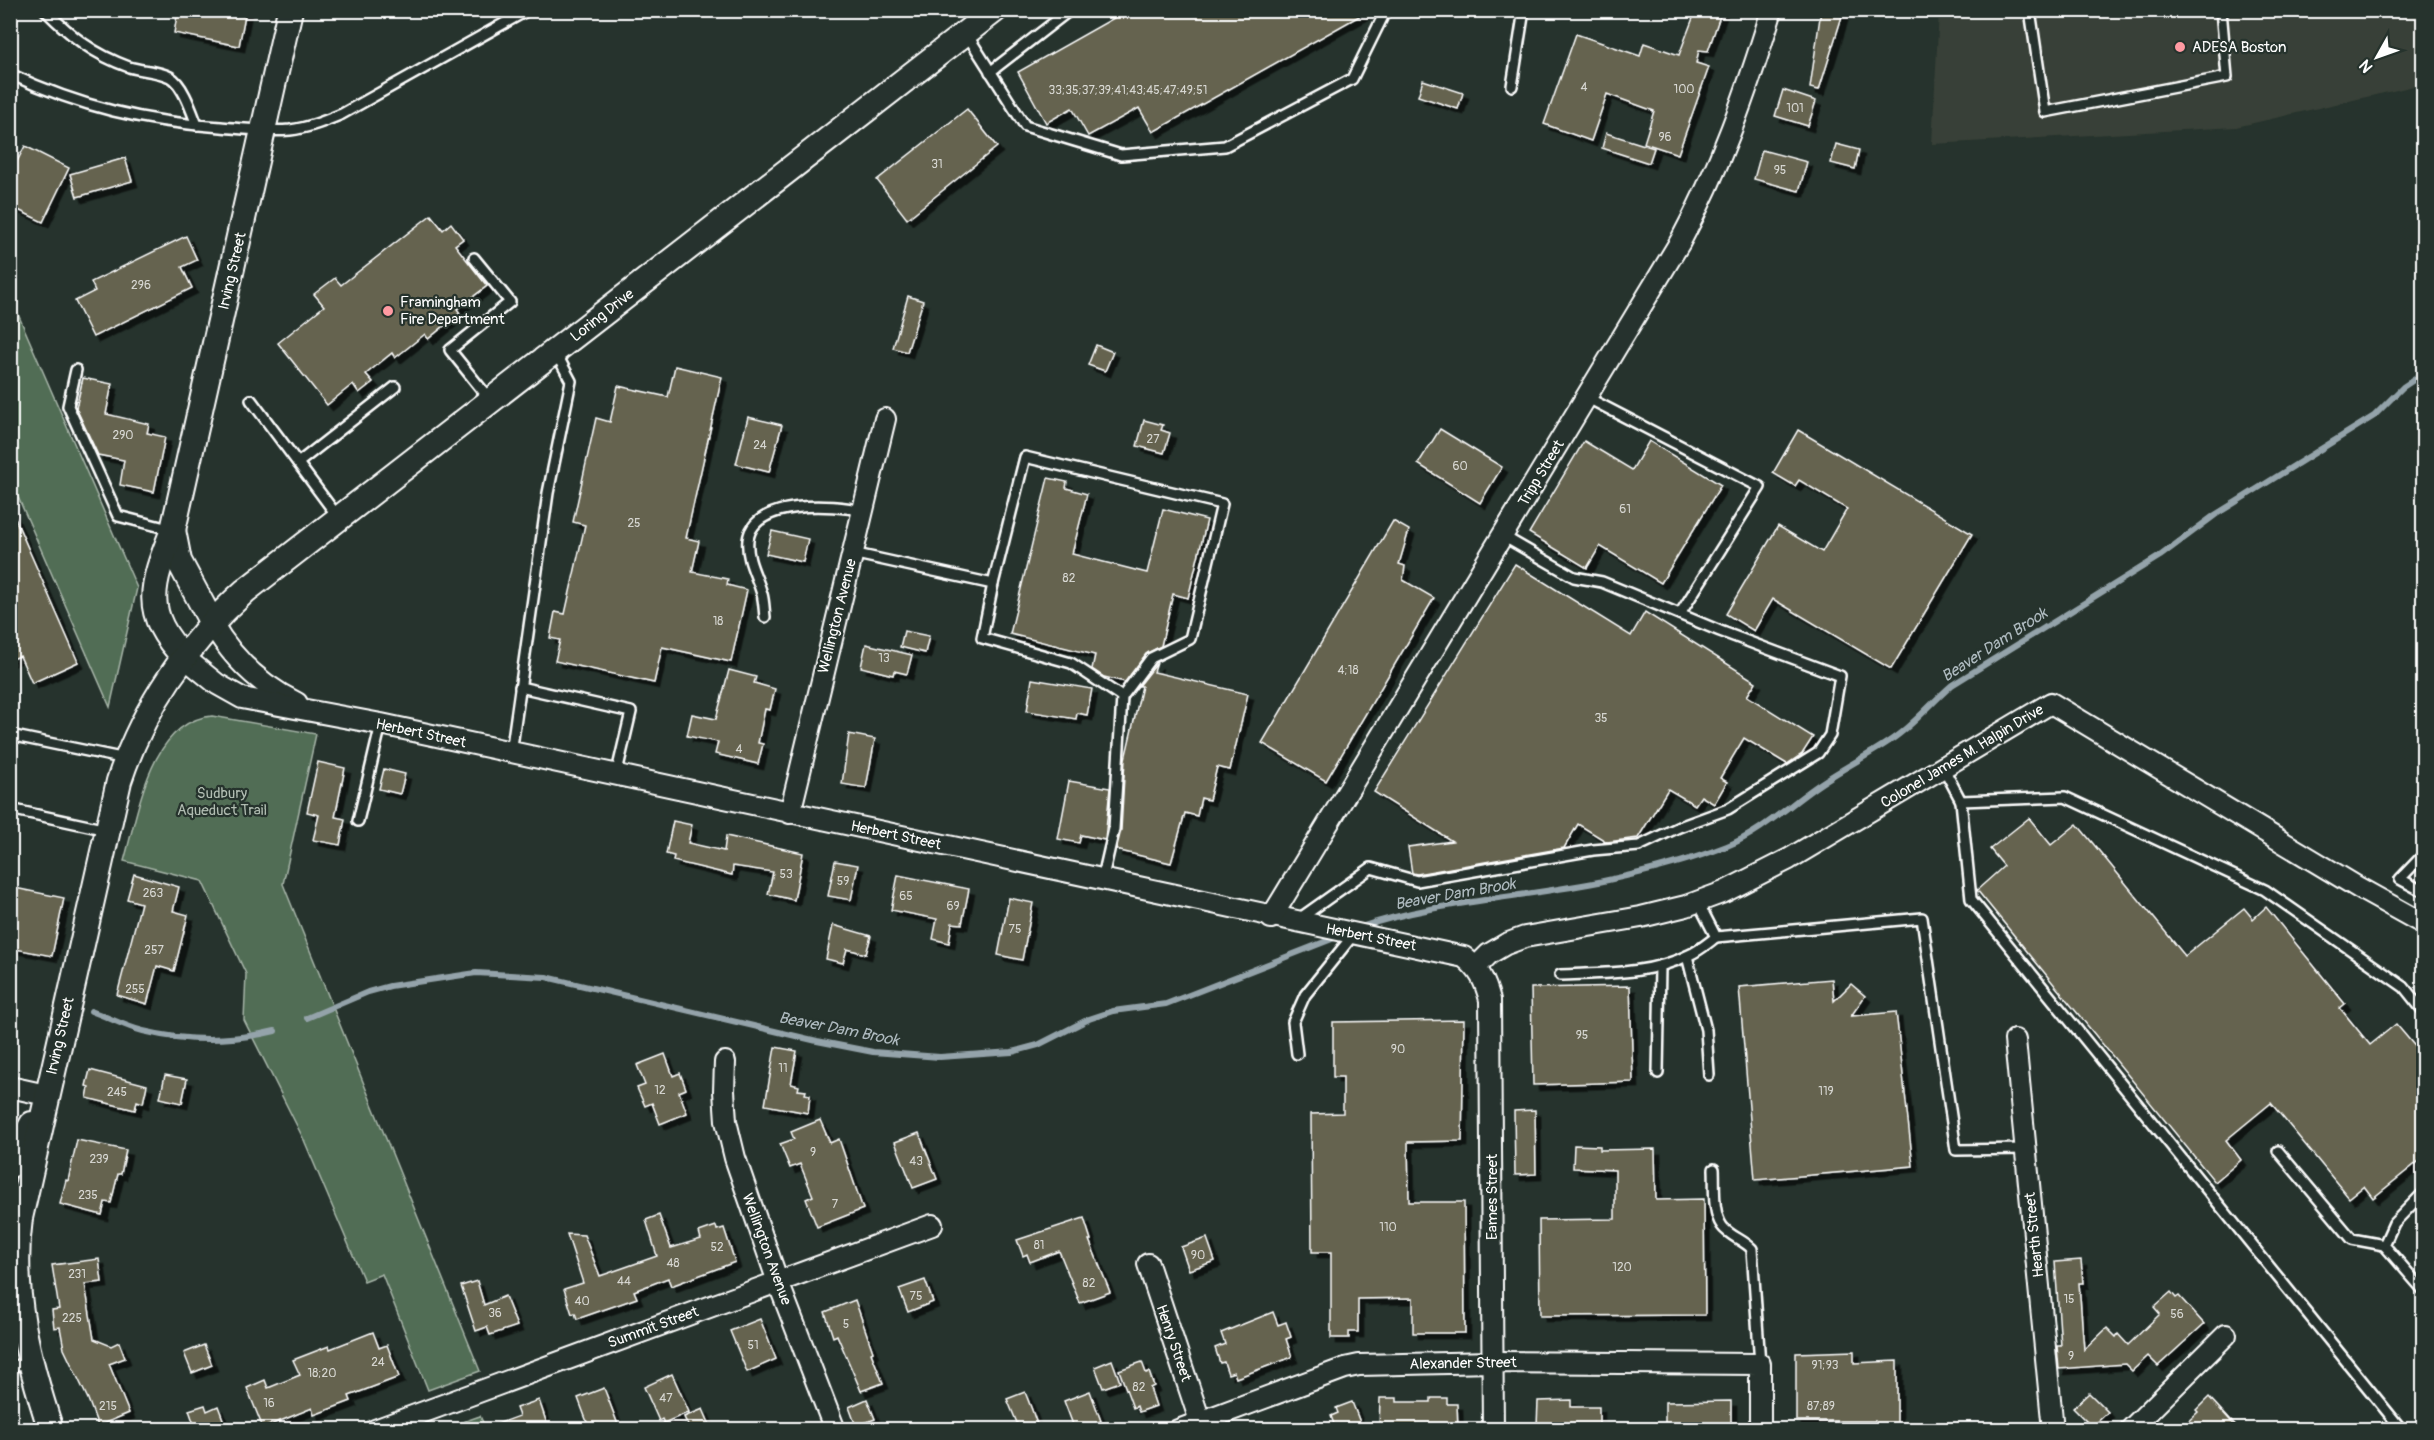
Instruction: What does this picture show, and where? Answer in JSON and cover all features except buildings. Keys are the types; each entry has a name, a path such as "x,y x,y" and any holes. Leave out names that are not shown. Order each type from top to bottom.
{"street":[{"name":"Irving Street","path":"184,658 166,638 158,622 154,604 157,575 173,530 265,130 290,10"},
{"name":"Loring Drive","path":"212,623 245,591 995,10"},
{"name":"Tripp Street","path":"1272,918 1680,242 1706,192 1743,103 1772,10"},
{"name":"Wellington Avenue","path":"790,813 885,419"},
{"name":"Irving Street","path":"51,1430 20,1364 19,1307 14,1250 46,1095 107,830 126,759 143,720 184,658 212,623 179,561 173,530"},
{"name":"Herbert Street","path":"212,623 231,651 257,678 288,699 313,710"},
{"name":"Herbert Street","path":"184,658 233,695 252,700 381,724 1272,918 1464,957 1476,967"},
{"name":"Colonel James M. Halpin Drive","path":"1476,967 1489,954 1506,944 1526,937 1641,917 1698,902 1756,877 2051,703 2359,888 2424,924"},
{"name":"Eames Street","path":"1476,967 1486,981 1491,1000 1493,1430"},
{"name":"Hearth Street","path":"2015,1040 2053,1430"},
{"name":"Wellington Avenue","path":"725,1062 726,1121 733,1149 778,1282 835,1430"},
{"path":"10,1087 46,1095 10,1165"},
{"name":"Summit Street","path":"375,1430 932,1224"},
{"name":"Henry Street","path":"1148,1264 1200,1421"},
{"path":"2130,1430 2226,1335"},
{"name":"Alexander Street","path":"1178,1430 1352,1366 1493,1362 1760,1364"},
{"path":"1760,1364 1760,1430"}],"lane":[{"path":"45,10 72,38 94,51 130,67 171,77 186,97 197,126"},
{"path":"10,74 49,92 116,113 173,124 265,130 303,127 342,114 528,10"},
{"path":"990,72 1070,10"},
{"path":"966,33 1025,126 1121,155 1225,146 1352,79 1386,10"},
{"path":"1512,86 1524,10"},
{"path":"2030,10 2045,112 2226,77 2221,10"},
{"path":"474,258 510,302 450,350 491,401"},
{"path":"511,753 548,493 571,381 555,351"},
{"path":"76,370 68,406 118,516 173,530"},
{"path":"298,463 395,387"},
{"path":"1586,397 1761,487 1680,614"},
{"path":"251,400 339,519"},
{"path":"1102,881 1114,830 1122,697 1151,658 1190,639 1222,504 1025,457 982,638 1071,663 1122,697"},
{"path":"765,617 762,594 751,567 748,539 758,520 784,509 810,507 841,506 862,512"},
{"path":"1304,924 1371,868 1417,881 1593,850 1639,846 1678,827 1728,809 1818,753 1830,735 1840,676 1602,582 1574,577 1503,536"},
{"path":"852,553 993,584"},
{"path":"520,687 631,712 616,776"},
{"path":"358,821 381,724"},
{"path":"10,735 126,759"},
{"path":"1943,767 1961,801 1971,899 2402,1430"},
{"path":"1961,801 2065,798 2265,890 2403,987 2424,1012"},
{"path":"10,809 107,830"},
{"path":"2424,854 2400,879 2424,892"},
{"path":"1698,902 1716,937"},
{"path":"1560,975 1633,972 1660,967 1687,956 1716,937 1922,918 1956,1150 2025,1149"},
{"path":"1297,1054 1293,1023 1305,995 1354,934"},
{"path":"1687,956 1706,1030 1709,1075"},
{"path":"1658,1073 1660,967"},
{"path":"2278,1151 2352,1239 2384,1245 2424,1291"},
{"path":"1714,1169 1717,1214 1722,1227 1745,1241 1752,1250 1760,1364"},
{"path":"2384,1245 2394,1223 2424,1192"}],"shaded area":[{"name":"ADESA Boston","path":"1939,11 2423,11 2423,84 2236,127 1932,144"}],"green space":[{"path":"11,298 137,588 110,707 11,481"},
{"name":"Sudbury Aqueduct Trail","path":"212,716 316,734 283,884 480,1371 428,1390 382,1274 364,1281 304,1140 244,1020 246,974 202,881 124,861 142,795 161,751 174,734 191,722"},
{"path":"480,1416 486,1429 443,1429"}],"waterway":[{"name":"Beaver Dam Brook","path":"1358,928 1451,905 1623,877 1684,861 1739,841 1823,781 1899,734 1952,685 2160,556 2215,515 2374,416 2403,387 2424,373"},
{"name":"Beaver Dam Brook","path":"307,1018 368,992 390,986 476,973 546,977 873,1052 940,1057 1012,1052 1038,1045 1089,1019 1113,1011 1166,1004 1337,937"},
{"name":"Beaver Dam Brook","path":"91,1011 137,1029 160,1035 193,1039 225,1039 275,1031"}],"place":[{"name":"ADESA Boston","path":"2180,47"},
{"name":"Framingham Fire Department","path":"388,311"}]}
